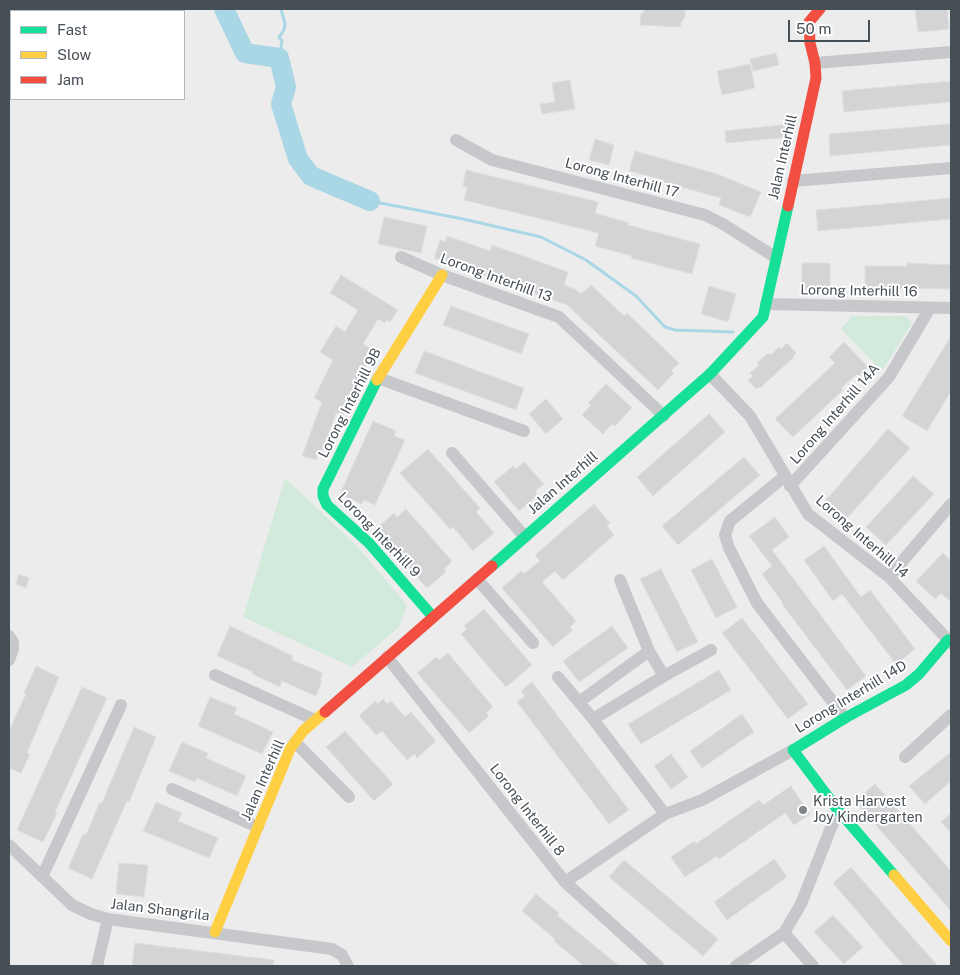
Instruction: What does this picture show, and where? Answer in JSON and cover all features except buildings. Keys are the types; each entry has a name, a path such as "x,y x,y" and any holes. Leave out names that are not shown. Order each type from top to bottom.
{"street":[{"name":"Jalan Interhill","path":"215,932 290,750 295,742 315,720 664,416 710,374 763,317 816,78 815,63 810,43 809,22 820,9"},
{"path":"815,63 951,52"},
{"name":"Lorong Interhill 17","path":"456,140 492,160 705,216 723,224 776,257"},
{"path":"793,181 951,168"},
{"name":"Lorong Interhill 13","path":"401,257 442,275 559,317 664,416"},
{"name":"Lorong Interhill 9B","path":"323,496 323,489 378,378 442,275"},
{"name":"Lorong Interhill 16","path":"766,304 951,308"},
{"name":"Lorong Interhill 14A","path":"845,718 757,603 729,548 725,535 730,521 787,481 889,377 930,308"},
{"name":"Lorong Interhill 14","path":"710,374 750,416 808,514 889,577 950,641"},
{"path":"378,378 524,431"},
{"path":"452,453 525,537"},
{"name":"Lorong Interhill 9","path":"323,496 327,505 369,543 434,617"},
{"path":"889,577 951,504"},
{"path":"477,579 533,643"},
{"path":"620,580 650,651 664,676"},
{"path":"9,636 13,642 13,649 9,660"},
{"name":"Lorong Interhill 14D","path":"950,641 906,685 845,718 793,750 838,810 951,941"},
{"path":"593,719 711,650"},
{"path":"579,702 650,651"},
{"name":"Lorong Interhill 8","path":"387,657 565,882 658,966"},
{"path":"215,674 315,720"},
{"path":"558,677 593,719 665,814"},
{"path":"42,877 121,705"},
{"path":"905,756 951,715"},
{"path":"295,742 349,797"},
{"path":"565,882 665,814 702,800 793,750"},
{"path":"172,789 258,827"},
{"path":"736,966 784,933 801,904 838,810"},
{"name":"Jalan Shangrila","path":"9,845 72,905 91,914 108,919 332,949 342,954 348,966"},
{"path":"97,966 108,919"},
{"path":"784,933 813,966"}],"green space":[{"path":"852,316 906,316 912,323 882,371 841,329"},
{"path":"285,478 355,544 407,605 399,627 352,667 243,617"}],"waterway":[{"path":"224,9 245,53 279,58 286,87 281,104 298,159 311,176 370,201"},
{"path":"279,58 282,41 279,37 284,30 285,24 281,9"},
{"path":"370,201 463,219 541,237 586,260 636,296 665,327 675,330 733,332"}],"traffic: fast":[{"path":"492,566 710,374 763,317 788,206"},
{"path":"377,380 323,489 323,496 327,505 369,543 433,617"},
{"path":"894,875 838,810 793,750 845,718 906,685 919,674 948,640"}],"traffic: slow":[{"path":"377,380 442,275"},
{"path":"215,932 290,749 303,731 325,712"},
{"path":"894,875 951,941"}],"traffic: jam":[{"path":"788,206 816,78 815,63 810,43 809,22 820,9"},
{"path":"325,712 492,566"}],"place":[{"name":"Krista Harvest Joy Kindergarten","path":"803,810"}]}
